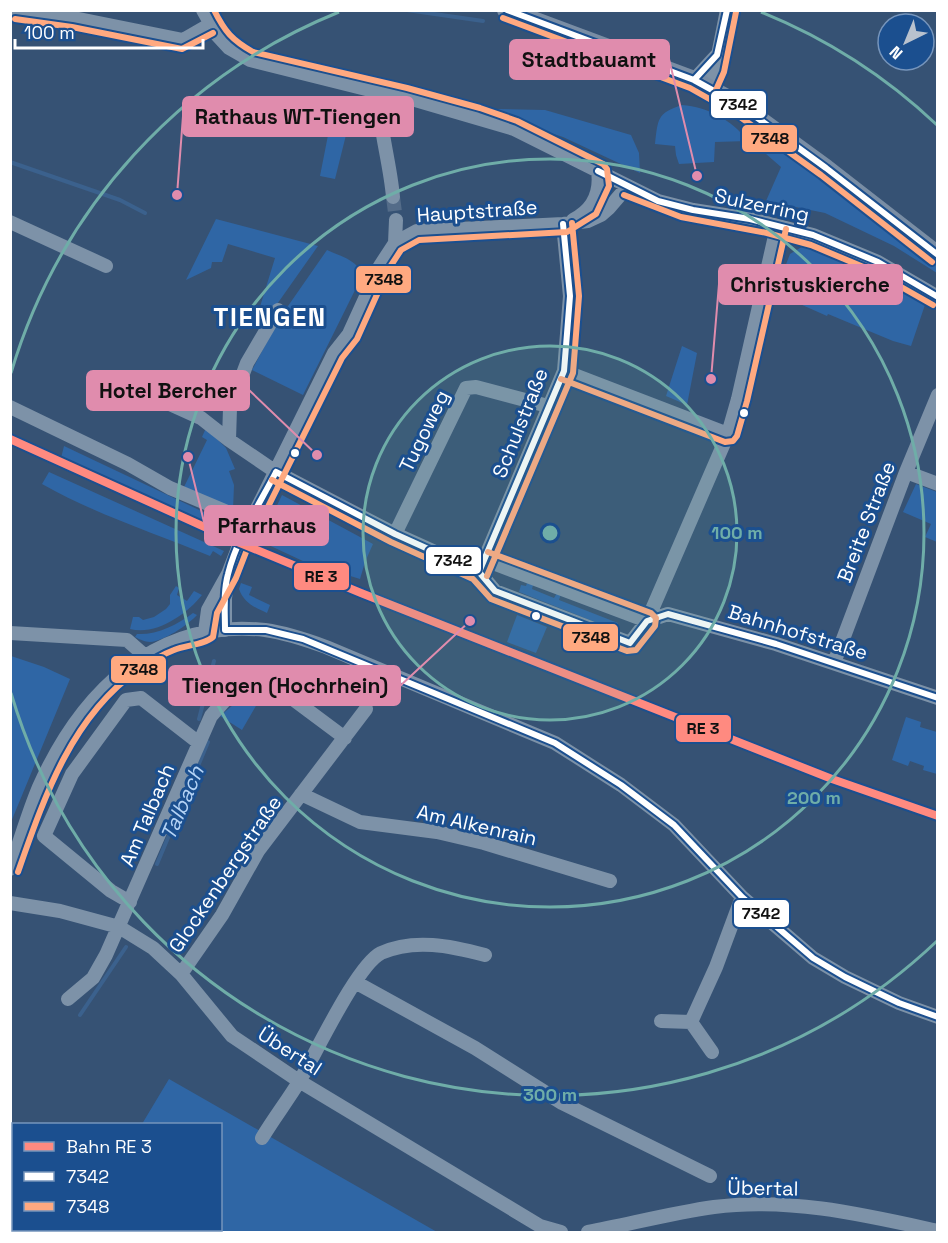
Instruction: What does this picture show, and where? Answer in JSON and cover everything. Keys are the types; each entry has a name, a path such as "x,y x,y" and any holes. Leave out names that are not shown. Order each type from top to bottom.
{"main road":[{"path":"506,10 657,65 741,105 938,255"}],"street":[{"path":"16,10 74,18 183,40 209,24"},
{"name":"Sulzerring","path":"203,10 209,24 229,48 250,60 405,97 514,129 658,201 693,210 750,219 813,235 878,262 938,297"},
{"path":"727,10 715,70 725,89 741,105"},
{"path":"694,81 717,55"},
{"path":"694,81 715,70"},
{"path":"378,92 393,197"},
{"name":"Hauptstraße","path":"563,224 588,210 600,185 598,171"},
{"name":"Hauptstraße","path":"395,243 417,231 588,221 601,215 630,188"},
{"path":"205,632 208,610 228,574 334,353 349,333 380,266 395,243 396,220"},
{"path":"10,222 106,266"},
{"name":"Schulstraße","path":"482,566 564,371 570,296 563,224"},
{"path":"482,566 495,591 630,643 647,621 728,434 777,227"},
{"path":"229,440 230,408 247,363 278,310"},
{"path":"564,371 728,434"},
{"name":"Tugoweg","path":"395,534 466,388 476,387 548,406"},
{"name":"Breite Straße","path":"834,663 906,472 938,395"},
{"path":"159,399 201,418 276,472 395,534 482,566 647,621"},
{"path":"10,407 128,464 170,488 251,522"},
{"path":"906,472 938,484"},
{"path":"225,630 228,574"},
{"name":"Bahnhofstraße","path":"647,621 668,614 834,663 938,698"},
{"path":"10,869 39,787 71,729 101,692 120,674 144,655 171,641 205,632 266,630 303,639 555,743 621,785 674,825 742,897 813,958 845,977 899,1003 938,1017"},
{"path":"10,633 127,640 144,655"},
{"name":"Am Talbach","path":"68,999 93,978 106,955 211,716 226,699 246,692 282,691 345,738"},
{"name":"Am Talbach","path":"130,902 111,891 44,836 72,774 126,700 141,698 200,743"},
{"name":"Glockenbergstraße","path":"181,974 222,915 258,851 366,709"},
{"name":"Am Alkenrain","path":"301,794 360,822 437,832 484,843 610,881"},
{"path":"691,1022 716,966 742,897"},
{"name":"Übertal","path":"10,903 60,911 119,927 153,948 181,974 232,1036 300,1081 540,1226 561,1233"},
{"path":"262,1138 300,1081 355,981 363,969 379,954 404,946 446,945 485,955"},
{"path":"355,981 475,1048 562,1103 710,1176"},
{"path":"661,1021 691,1022"},
{"path":"691,1022 712,1052"},
{"name":"Übertal","path":"588,1233 715,1207 762,1205 845,1211 938,1231"}],"shaded area":[{"path":"312,102 335,112 348,127 335,179 320,176 330,125 308,121 305,129 302,128 303,124 295,122"},
{"path":"682,105 692,106 719,116 735,127 748,141 715,142 714,162 679,164 675,146 655,144 660,118 668,111"},
{"path":"496,109 545,110 631,135 639,153 640,173 563,137 491,114"},
{"path":"761,130 937,260 937,273 894,246 825,213 766,201 781,167 758,147"},
{"path":"216,219 318,246 275,307 259,310 275,258 228,244 222,262 212,262 211,268 186,280"},
{"path":"810,242 856,259 928,296 911,346 893,341 828,314 827,316 775,293 790,254"},
{"path":"327,250 358,266 362,276 303,395 252,370 279,319"},
{"path":"682,346 697,353 687,405 666,396"},
{"path":"206,428 226,448 235,469 229,471 234,485 233,510 184,487 207,440 202,437"},
{"path":"64,446 233,526 228,536 61,458"},
{"path":"49,472 224,551 221,556 213,551 210,556 83,505 42,484"},
{"path":"916,484 937,492 937,542 925,537 931,524 903,512"},
{"path":"282,495 373,544 360,579 305,562 260,541"},
{"path":"241,583 252,587 249,595 270,605 267,613 244,598 239,589"},
{"path":"527,583 533,585 532,589 554,598 557,593 561,594 559,600 618,623 615,630 519,592 521,585 526,586"},
{"path":"176,586 179,588 177,595 187,601 194,591 202,595 170,622 150,629 130,629 133,617 143,620 154,617 166,609 170,604 170,595"},
{"path":"522,605 629,648 627,653 520,610"},
{"path":"193,613 197,615 162,639 150,642 135,637 137,634 152,633 166,628"},
{"path":"517,615 547,627 536,653 507,642"},
{"path":"11,656 70,679 11,822"},
{"path":"261,697 242,730 220,716 233,705"},
{"path":"906,717 921,722 920,727 937,732 937,774 923,770 924,766 910,761 908,766 892,760"},
{"path":"169,1079 437,1232 68,1232 222,1231 222,1123 143,1123"}],"waterway":[{"path":"407,10 483,21"},
{"path":"10,162 120,200 145,213"},
{"name":"Talbach","path":"199,719 214,661"},
{"name":"Talbach","path":"157,864 208,742"},
{"name":"Talbach","path":"80,1015 126,947"}],"tunnel":[{"path":"393,197 396,220"}],"transit line":[{"name":"7348","path":"18,872 50,788 77,735 95,711 115,689 147,664 169,652 205,642 213,637 217,613 236,578 248,547 342,358 357,339 388,270 401,250 419,240 567,232 596,214 609,186 607,169 603,164 517,121 480,108 407,88 253,52 230,35 214,10"},
{"name":"7342","path":"507,10 694,80 741,106 826,168 938,255"},
{"name":"7342","path":"694,80 717,55 727,10"},
{"name":"7348","path":"716,90 724,72 736,12"},
{"name":"7348","path":"503,18 690,88 736,114 821,175 932,262"},
{"name":"7348","path":"15,19 72,27 182,49 213,33"},
{"name":"7342","path":"598,171 658,201 693,210 750,219 813,235 878,262 938,297"},
{"name":"7348","path":"624,195 681,217 767,233 811,245 873,271 933,305"},
{"name":"7348","path":"487,576 573,373 579,296 572,223"},
{"name":"7342","path":"479,572 564,371 570,296 563,224"},
{"name":"7348","path":"561,379 725,442 733,441 737,436 747,401 786,229"},
{"path":"10,439 240,543 361,593 832,779 938,816"},
{"name":"7342","path":"276,472 395,534 479,572 495,591 630,643"},
{"name":"7342","path":"225,630 225,588 232,561 276,472"},
{"name":"7348","path":"272,480 391,542 473,579 491,599 627,651 636,650 655,626 656,618 651,613 488,552"},
{"name":"7342","path":"630,643 647,621 668,614 776,644 938,698"},
{"name":"7342","path":"225,630 266,630 303,639 555,743 621,785 674,825 742,897 813,958 845,977 899,1003 938,1017"}],"place":[{"name":"Stadtbauamt","path":"697,176"},
{"name":"Rathaus WT-Tiengen","path":"177,195"},
{"name":"Christuskierche","path":"711,379"},
{"name":"Hotel Bercher","path":"317,455"},
{"name":"Pfarrhaus","path":"188,457"},
{"name":"Tiengen (Hochrhein)","path":"470,621"}],"district":[{"name":"TIENGEN","path":"270,317"}]}
